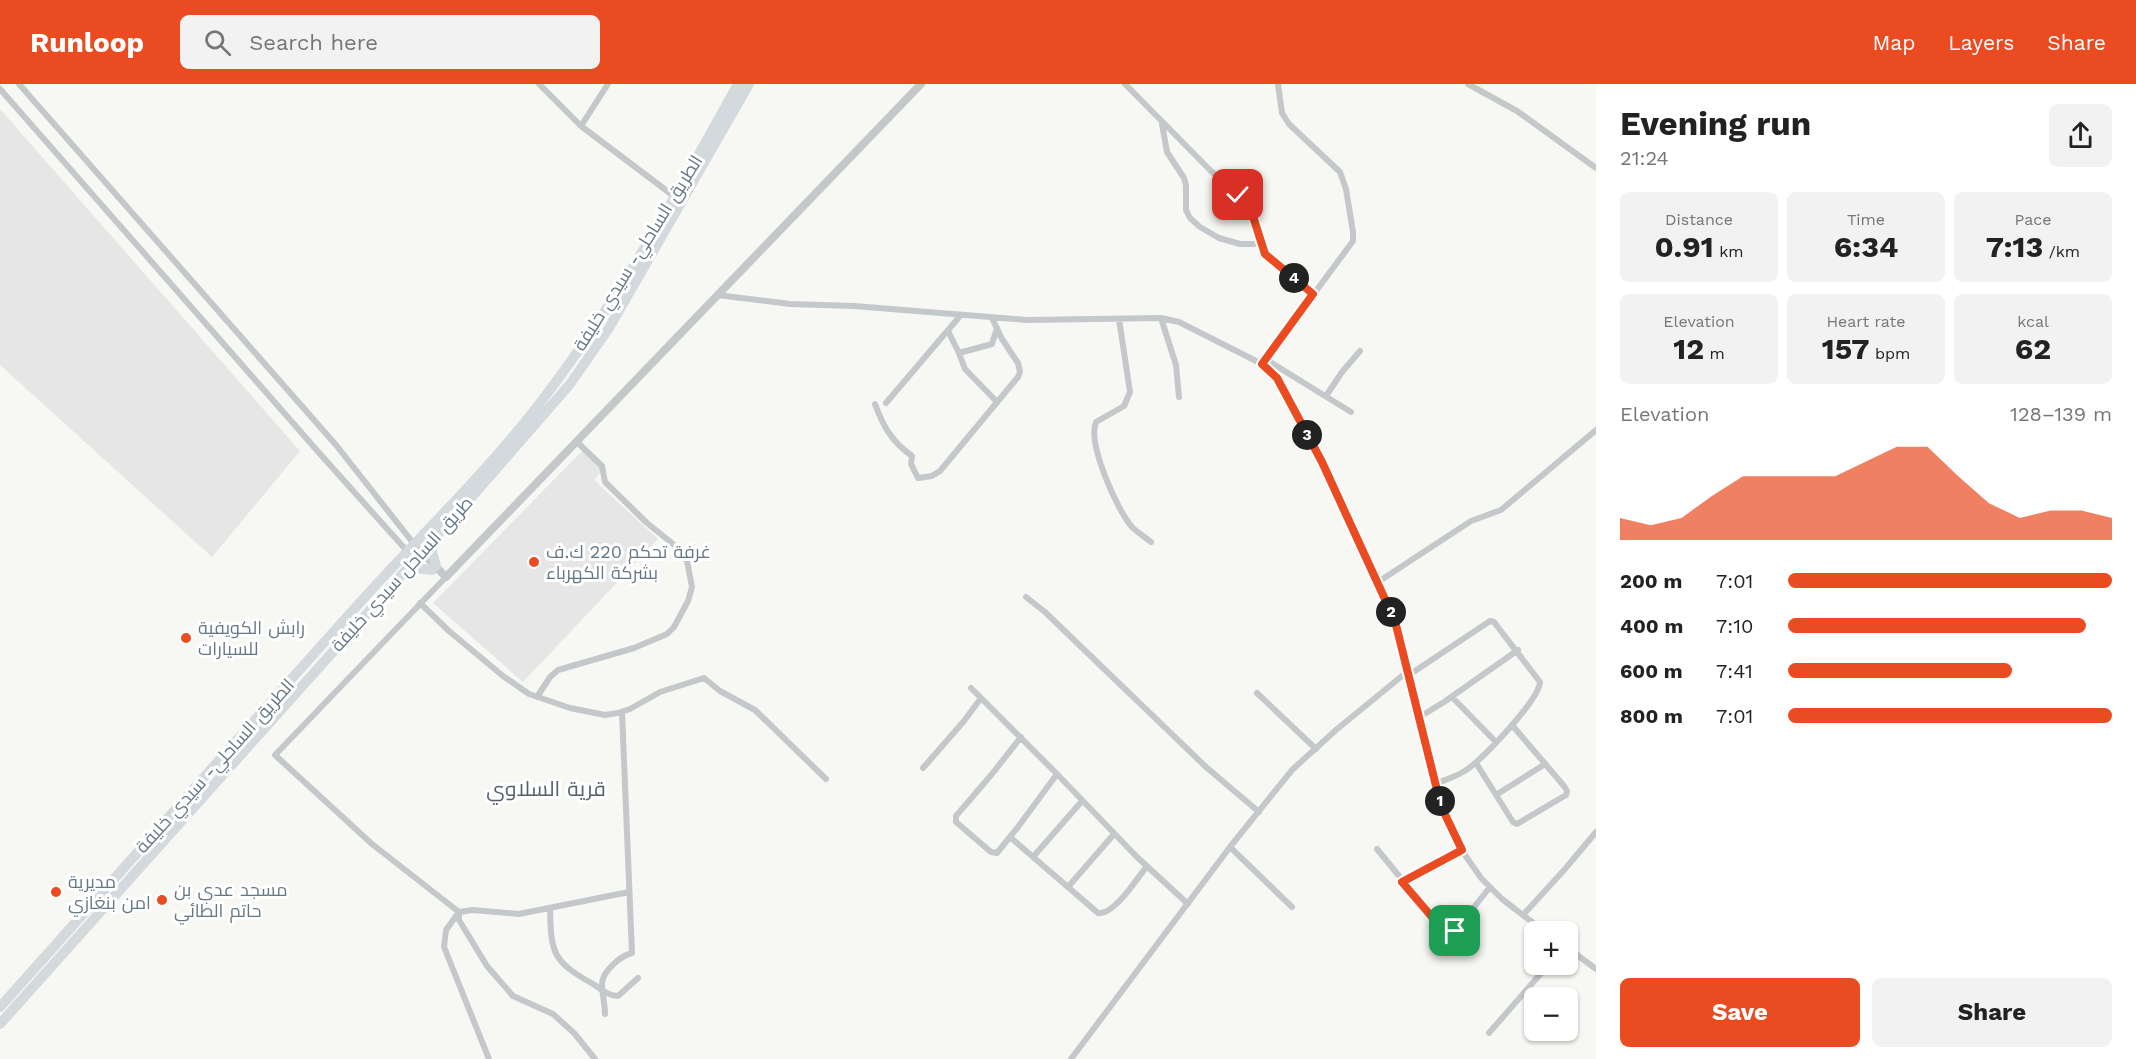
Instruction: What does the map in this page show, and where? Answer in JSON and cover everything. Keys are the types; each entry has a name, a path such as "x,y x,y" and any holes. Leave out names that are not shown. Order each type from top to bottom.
{"highway":[{"name":"الطريق الساحلي- سيدي خليفة","path":"0,1007 415,551 544,397 624,283 738,84"},
{"name":"طريق الساحل سيدي خليفة","path":"0,1024 408,567 415,551 433,541 550,409 587,362 609,328 749,84"},
{"path":"408,567 439,571 432,552 433,541"}],"street":[{"path":"19,84 336,445 415,551"},
{"path":"539,84 581,126 675,197"},
{"path":"581,126 608,84"},
{"path":"629,892 519,914 473,910 459,912 372,844 274,755 420,603 439,571 576,441 921,84"},
{"path":"1125,84 1162,123 1250,207 1265,254 1313,294"},
{"path":"1264,362 1353,241 1346,189 1340,172 1289,124 1282,113 1278,84"},
{"path":"1468,84 1517,111 1596,168"},
{"path":"0,89 321,455 415,551 439,571"},
{"path":"1162,123 1167,152 1184,178 1186,210 1190,218 1219,238 1240,244 1262,244"},
{"path":"717,295 790,304 854,306 992,318 1037,320 1161,318 1179,322 1264,362 1351,412"},
{"path":"886,403 960,316"},
{"path":"875,404 888,434 899,447 912,456 911,464 918,478 932,476 940,471 1014,384 1020,372 1018,363 992,318"},
{"path":"1161,318 1176,365 1179,397"},
{"path":"1119,319 1130,392 1124,406 1096,422 1093,435 1108,483 1117,503 1132,526 1151,542"},
{"path":"959,352 992,344 997,328"},
{"path":"948,331 965,369 997,402"},
{"path":"1326,396 1360,351"},
{"path":"1264,362 1287,395 1322,462 1395,621 1441,806 1462,850 1481,878 1531,921"},
{"path":"1378,582 1471,520 1501,510 1596,430"},
{"path":"537,697 558,670 634,648 667,634 674,627 688,601 692,587 687,561 678,548 647,523 605,482 602,466 576,441"},
{"path":"1026,597 1045,612 1206,767 1259,812"},
{"path":"420,603 449,631 503,676 529,694 554,704 605,715 622,712 660,692 704,678 720,691 755,710 826,778"},
{"path":"1071,1059 1230,847 1292,770 1390,684 1490,621 1494,622 1518,650 1540,682 1540,688 1512,725 1476,763 1467,770 1435,784"},
{"path":"1418,718 1518,650"},
{"path":"971,688 1147,867 1188,904"},
{"path":"1257,693 1316,749"},
{"path":"1452,697 1496,742"},
{"path":"923,768 981,698"},
{"path":"605,1014 602,983 605,974 624,955 632,954 622,712"},
{"path":"1476,763 1513,822 1517,824 1566,795 1568,791 1512,725"},
{"path":"1021,737 955,819 956,822 994,854 1010,837 1057,774"},
{"path":"1496,795 1545,764"},
{"path":"1033,857 1082,801"},
{"path":"1523,915 1596,832"},
{"path":"1068,887 1114,834"},
{"path":"1010,837 1098,913 1104,914 1110,911 1147,867"},
{"path":"1588,841 1596,847"},
{"path":"1230,847 1292,907"},
{"path":"1377,849 1444,931 1455,931 1490,887"},
{"path":"1402,882 1462,850"},
{"path":"550,908 551,940 554,953 574,974 611,996 618,996 638,978"},
{"path":"459,912 447,930 444,947 489,1059"},
{"path":"459,912 459,920 487,966 513,996 553,1014 574,1033 595,1059"},
{"path":"1578,955 1596,968"},
{"path":"1489,1033 1539,975"}],"shaded area":[{"path":"0,109 300,451 212,557 0,365"},
{"path":"583,450 603,469 594,480 658,539 523,682 433,603"}],"place":[{"name":"غرفة تحكم 220 ك.ف بشركة الكهرباء","path":"534,562"},
{"name":"رابش الكويفية للسيارات","path":"186,638"},
{"name":"مديرية امن بنغازي","path":"56,892"},
{"name":"مسجد عدي بن حاتم الطائي","path":"162,900"}],"district":[{"name":"قرية السلاوي","path":"546,789"}],"route":[{"path":"1238,195 1250,207 1265,254 1313,294 1262,364 1277,378 1322,462 1395,621 1441,806 1462,850 1402,882 1444,931 1455,931"}]}
